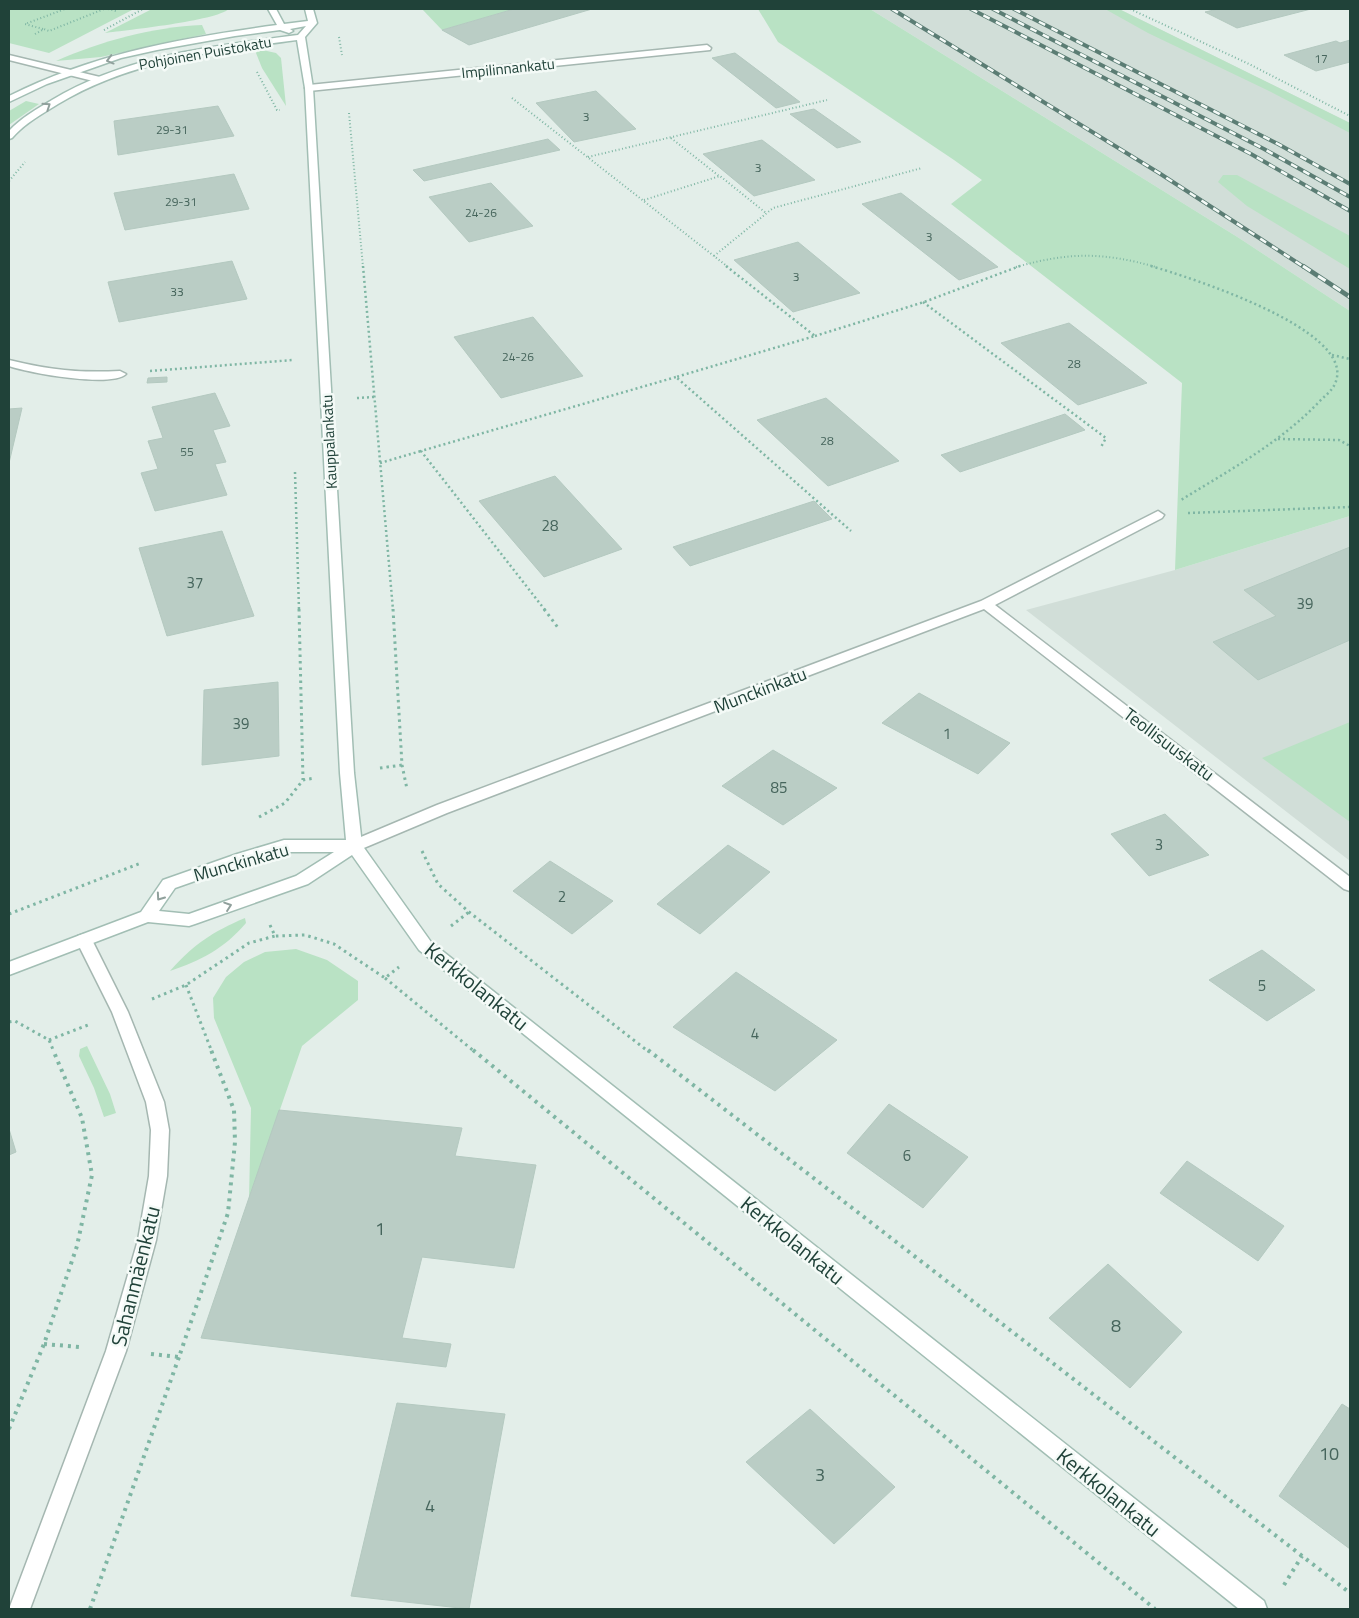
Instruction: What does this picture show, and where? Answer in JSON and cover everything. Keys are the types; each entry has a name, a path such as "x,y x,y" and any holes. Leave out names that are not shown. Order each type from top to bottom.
{"street":[{"path":"272,9 282,28 301,37 313,24 309,9"},
{"name":"Pohjoinen Puistokatu","path":"9,99 27,89 70,72 157,48 313,24"},
{"name":"Pohjoinen Puistokatu","path":"9,136 16,128 54,101 97,79 124,68 170,56 301,37"},
{"name":"Kauppalankatu","path":"301,37 309,88 347,773 354,846"},
{"name":"Impilinnankatu","path":"309,88 707,48"},
{"path":"9,57 97,79"},
{"path":"9,363 36,371 78,377 120,374"},
{"name":"Munckinkatu","path":"9,969 146,916 189,920 302,880 354,846 414,820 986,604 1158,515"},
{"name":"Teollisuuskatu","path":"986,604 1350,885"},
{"name":"Munckinkatu","path":"146,916 169,884 242,858 284,846 354,846"},
{"name":"Kerkkolankatu","path":"354,846 425,946 1256,1609"},
{"name":"Sahanmäenkatu","path":"19,1609 116,1351 147,1240 158,1176 160,1130 155,1102 120,1012 84,940"}],"path":[{"path":"65,9 25,24 49,31 104,9"},
{"path":"108,9 116,12"},
{"path":"1130,9 1247,64 1350,116"},
{"path":"28,37 44,29"},
{"path":"338,36 347,84 394,618 402,765 421,849 438,884 469,912 1350,1593"},
{"path":"478,71 815,336"},
{"path":"588,157 827,100"},
{"path":"670,138 767,214"},
{"path":"714,256 773,208 922,168"},
{"path":"644,200 720,176"},
{"path":"380,463 815,336 923,302 1022,265 1074,255 1102,255 1159,269 1200,282 1266,309 1307,330 1332,354 1338,363 1334,387 1310,413 1277,439 1158,515"},
{"path":"923,302 1106,438 1101,447"},
{"path":"1332,354 1350,359"},
{"path":"120,374 293,360"},
{"path":"676,377 850,531"},
{"path":"1277,439 1339,440 1350,446"},
{"path":"421,451 559,628"},
{"path":"1158,515 1350,507"},
{"path":"258,894 275,936"},
{"path":"385,978 469,912"},
{"path":"49,1040 186,986 249,943 275,936 305,935 334,944 385,978 1155,1609"},
{"path":"9,1022 15,1021 49,1040 82,1118 92,1175 77,1246 44,1344 9,1429"},
{"path":"90,1609 179,1357"},
{"path":"1282,1588 1302,1556"}],"shaded area":[{"path":"870,9 1119,9 1350,123 1350,311 1239,238"},
{"path":"1350,516 1350,861 1026,610 1175,570"}],"green space":[{"path":"9,9 134,9 49,53 9,43"},
{"path":"152,9 229,9 190,21 105,33"},
{"path":"422,9 514,9 442,30"},
{"path":"758,9 870,9 1239,238 1350,311 1350,516 1175,570 1182,383 951,204 982,180 778,42"},
{"path":"1105,9 1119,9 1350,123 1350,133 1267,90 1148,33"},
{"path":"202,25 206,34 101,57 56,61 91,47 128,36 184,26"},
{"path":"258,49 276,53 281,58 286,106 262,68 256,53"},
{"path":"26,101 39,104 9,125 9,111"},
{"path":"1223,175 1237,175 1350,236 1350,269 1247,206 1218,182"},
{"path":"1350,722 1350,822 1262,758"},
{"path":"245,918 246,923 221,947 192,963 170,971 187,953 204,940 223,928"},
{"path":"296,949 327,960 358,981 358,1000 302,1046 249,1199 251,1108 214,1018 213,998 226,977 244,962 265,952"},
{"path":"87,1046 110,1094 116,1113 104,1117 94,1088 79,1056 80,1049"}],"building":[{"path":"514,9 592,9 469,45 442,30"},
{"path":"1218,9 1311,9 1237,28 1205,12"},
{"path":"1350,40 1350,62 1316,71 1284,55 1336,41 1340,43"},
{"path":"735,53 800,102 776,108 712,58"},
{"path":"596,91 636,129 574,142 536,103"},
{"path":"218,106 234,136 118,155 114,121"},
{"path":"814,109 861,142 837,148 790,114"},
{"path":"548,139 560,150 424,181 413,170"},
{"path":"762,140 815,180 754,196 703,154"},
{"path":"234,174 249,209 125,230 114,193"},
{"path":"491,183 533,226 469,242 429,197"},
{"path":"901,193 998,267 959,280 862,204"},
{"path":"798,242 860,293 793,312 734,260"},
{"path":"232,261 247,299 119,322 108,282"},
{"path":"533,317 583,376 501,398 454,337"},
{"path":"1069,323 1147,383 1078,405 1001,343"},
{"path":"167,377 167,382 147,383 148,378"},
{"path":"215,393 230,426 213,430 226,462 215,464 227,495 155,511 141,473 158,469 148,441 163,438 152,407"},
{"path":"826,398 899,461 828,486 757,420"},
{"path":"22,408 9,463 9,409"},
{"path":"1065,414 1085,430 960,472 941,455"},
{"path":"555,476 622,549 544,577 479,501"},
{"path":"814,501 832,519 690,566 673,547"},
{"path":"222,531 254,616 167,636 139,548"},
{"path":"1350,547 1350,640 1258,680 1213,642 1276,616 1244,590"},
{"path":"278,682 279,756 202,765 204,690"},
{"path":"919,693 1010,743 978,774 882,723"},
{"path":"773,750 837,788 783,825 722,786"},
{"path":"1165,814 1209,855 1149,876 1111,834"},
{"path":"728,845 770,872 700,934 657,904"},
{"path":"550,861 613,901 572,934 513,891"},
{"path":"1262,950 1315,990 1267,1021 1209,980"},
{"path":"736,972 837,1040 775,1091 673,1027"},
{"path":"889,1104 968,1157 923,1208 847,1153"},
{"path":"279,1110 462,1128 455,1156 536,1165 514,1268 422,1257 402,1338 451,1344 446,1367 201,1338"},
{"path":"9,1129 16,1152 9,1155"},
{"path":"1187,1161 1284,1226 1258,1261 1160,1193"},
{"path":"1108,1264 1182,1332 1130,1388 1049,1318"},
{"path":"397,1403 505,1414 469,1609 351,1596"},
{"path":"1342,1404 1350,1409 1350,1549 1279,1496"},
{"path":"810,1409 895,1487 834,1544 746,1462"}],"railway":[{"path":"892,9 1159,173 1304,267"},
{"path":"971,9 1251,154 1350,211"},
{"path":"993,9 1264,149 1350,197"},
{"path":"1014,9 1278,144 1350,184"},
{"path":"1303,266 1350,297"}]}
